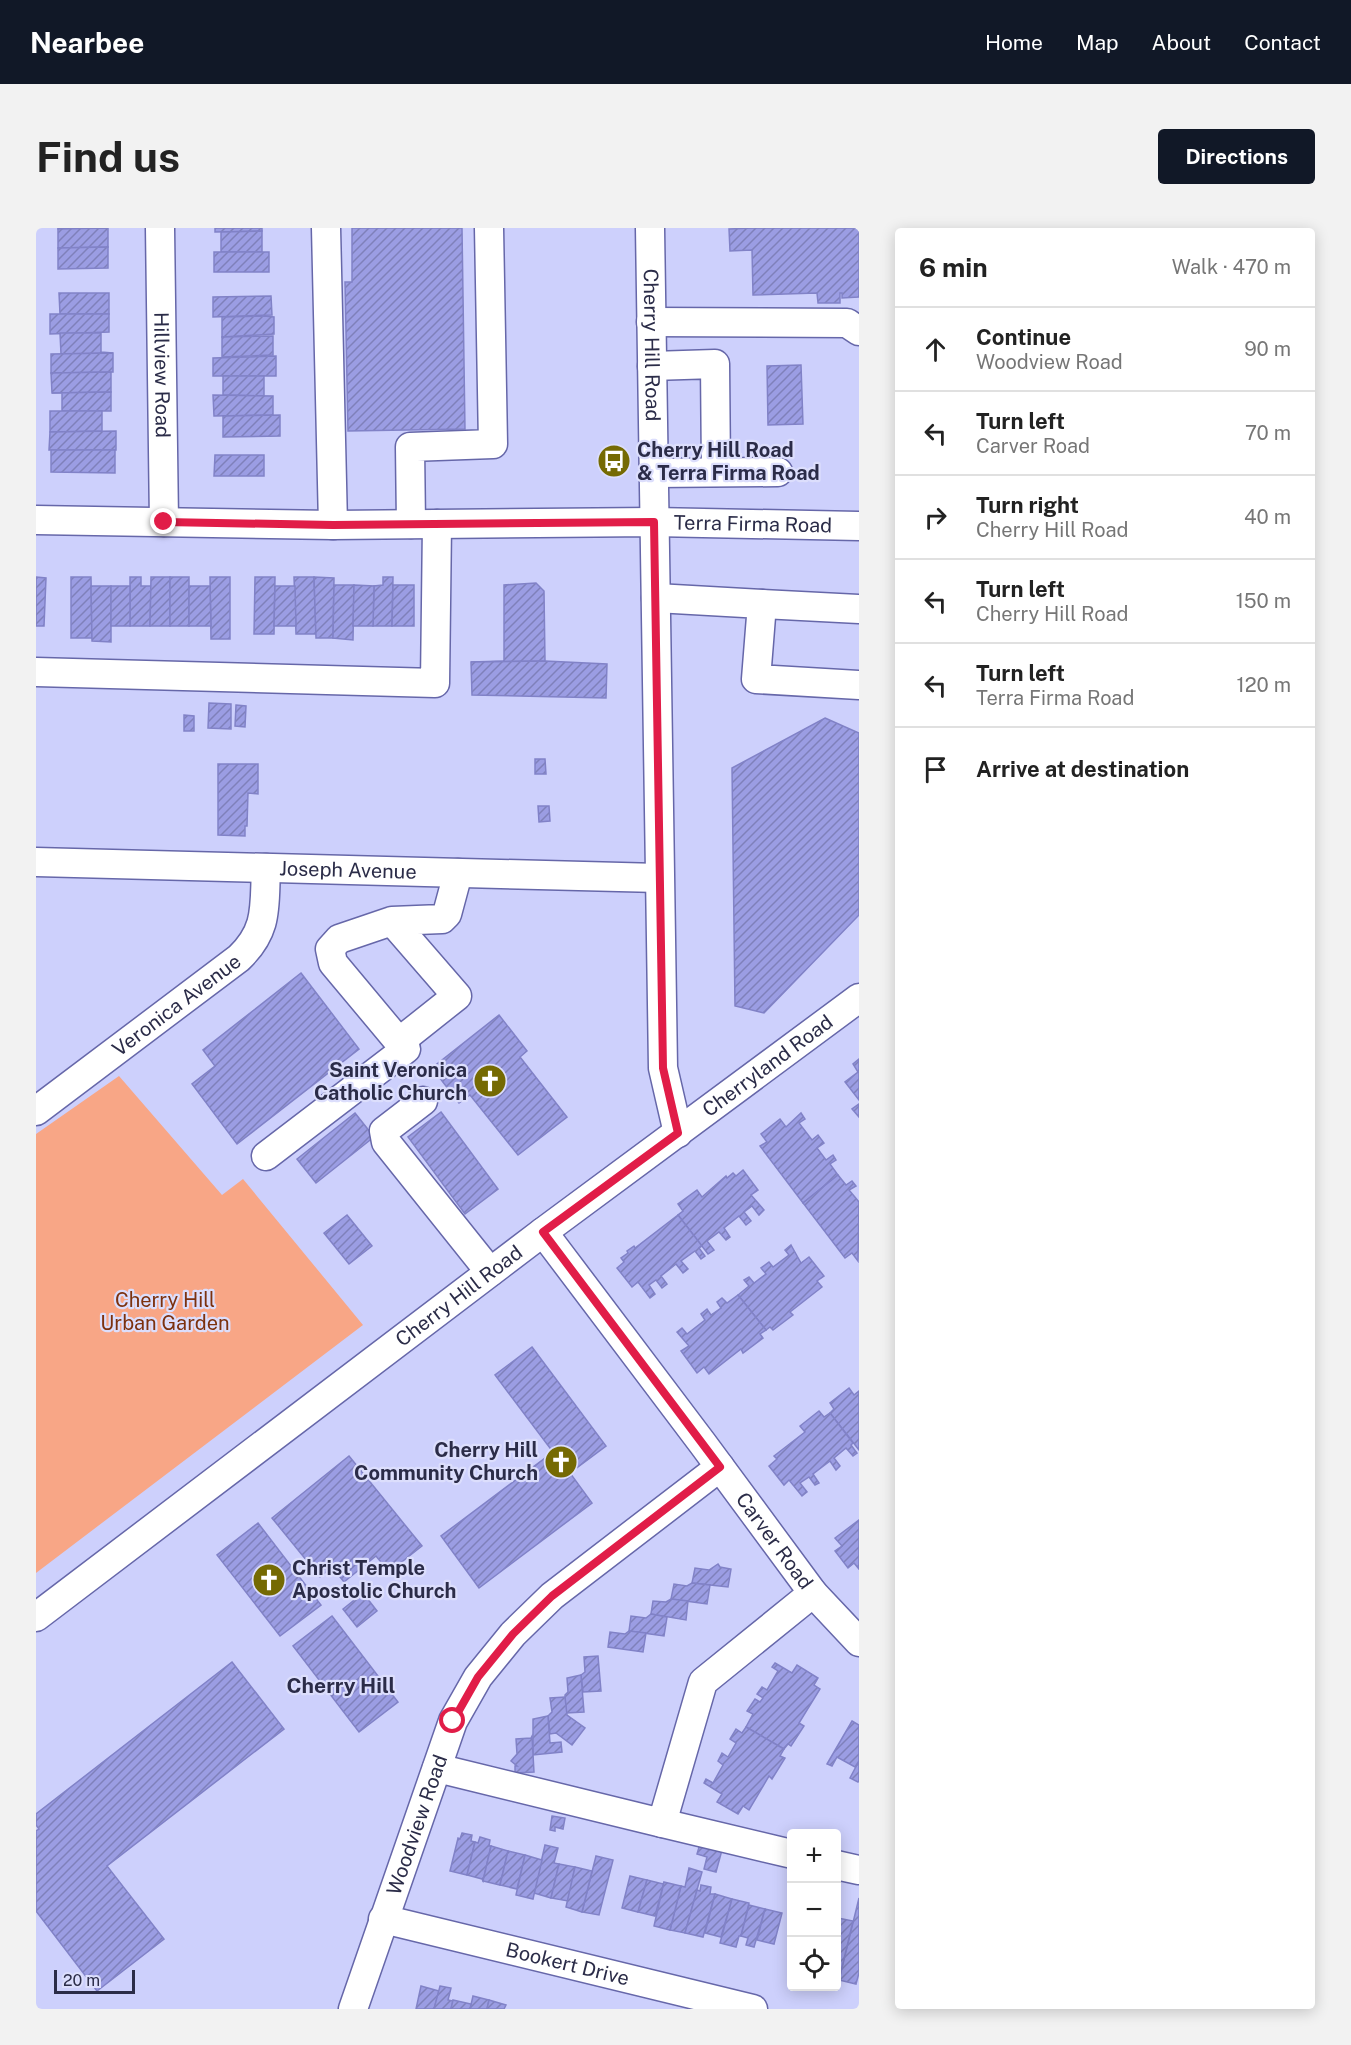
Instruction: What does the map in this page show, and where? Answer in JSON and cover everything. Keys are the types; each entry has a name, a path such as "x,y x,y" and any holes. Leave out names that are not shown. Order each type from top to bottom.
{"street":[{"name":"Hillview Road","path":"160,228 164,522"},
{"path":"326,228 333,525"},
{"path":"36,672 435,683 424,524 410,447 493,444 489,228"},
{"name":"Cherry Hill Road","path":"36,1617 543,1232 678,1133 663,1068 650,228"},
{"path":"651,322 847,323 859,331"},
{"path":"652,366 715,364 716,472"},
{"path":"654,473 778,472"},
{"name":"Terra Firma Road","path":"36,520 333,525 654,522 859,526"},
{"path":"656,598 859,609"},
{"path":"762,604 756,679 859,685"},
{"name":"Joseph Avenue","path":"36,862 659,878"},
{"name":"Veronica Avenue","path":"36,1111 239,958 251,946 260,932 264,918 266,868"},
{"path":"266,1156 406,1049 333,963 330,949 339,939 392,921 442,919 447,914 458,873"},
{"path":"392,921 457,996 399,1042"},
{"name":"Cherryland Road","path":"678,1133 859,998"},
{"path":"423,1101 384,1131 386,1142 490,1272"},
{"name":"Carver Road","path":"543,1232 813,1593 859,1642"},
{"name":"Woodview Road","path":"353,2009 453,1721 478,1677 513,1634 552,1596 720,1467"},
{"path":"662,1823 703,1682 813,1593"},
{"path":"437,1768 787,1853"},
{"path":"841,1866 859,1870"},
{"name":"Bookert Drive","path":"383,1919 753,2009"}],"green space":[{"name":"Cherry Hill Urban Garden","path":"119,1076 222,1195 243,1179 363,1325 36,1573 36,1134"}],"building":[{"path":"58,228 108,228 58,229"},
{"path":"108,228 108,247 58,248 58,229"},
{"path":"215,228 262,228 262,231 215,232"},
{"path":"352,228 462,228 465,429 348,431 345,282 352,282"},
{"path":"859,228 859,297 842,298 842,293 840,293 840,303 818,303 817,293 753,295 752,250 730,251 729,229"},
{"path":"262,231 262,252 221,252 221,232"},
{"path":"108,247 108,268 58,269 58,248"},
{"path":"214,252 269,252 269,272 214,272"},
{"path":"59,293 109,293 109,314 60,314"},
{"path":"271,296 272,315 213,317 213,297"},
{"path":"50,314 109,314 109,332 50,334"},
{"path":"222,317 274,317 274,334 222,337"},
{"path":"60,333 101,333 101,352 113,353 61,354"},
{"path":"273,336 273,355 222,357 222,337"},
{"path":"113,353 113,372 51,373 51,354"},
{"path":"276,356 276,376 213,376 213,358"},
{"path":"801,365 803,424 768,425 767,366"},
{"path":"111,372 111,392 52,393 51,373"},
{"path":"223,376 264,376 264,396 223,395"},
{"path":"111,392 111,411 62,411 62,393 52,393"},
{"path":"213,395 273,396 273,415 214,416"},
{"path":"50,411 102,411 102,431 50,432"},
{"path":"280,415 280,436 223,437 223,416"},
{"path":"116,431 116,450 49,450 50,432"},
{"path":"51,450 115,450 115,473 51,472"},
{"path":"215,455 264,455 264,476 214,476"},
{"path":"36,577 46,578 44,626 36,626"},
{"path":"71,577 91,577 92,638 71,638"},
{"path":"130,577 141,577 141,586 151,586 150,626 130,626"},
{"path":"151,577 170,577 170,626 150,626"},
{"path":"170,577 189,577 189,626 170,626"},
{"path":"210,577 230,577 230,639 211,639"},
{"path":"255,577 275,577 274,634 254,634"},
{"path":"294,577 314,577 316,634 296,634"},
{"path":"314,577 334,578 333,638 316,638"},
{"path":"383,577 393,577 392,626 373,626 374,586 383,585"},
{"path":"536,583 544,591 545,661 471,662 504,661 504,585"},
{"path":"334,585 354,585 353,640 333,638"},
{"path":"354,585 374,586 373,626 353,626"},
{"path":"393,585 414,585 414,626 392,626"},
{"path":"91,586 111,586 111,642 92,641"},
{"path":"111,586 130,586 130,626 111,626"},
{"path":"189,586 210,586 211,626 189,626"},
{"path":"275,586 295,586 296,626 274,626"},
{"path":"545,661 607,664 606,698 472,695 471,662"},
{"path":"209,703 231,704 231,729 208,728"},
{"path":"236,705 246,706 245,727 235,726"},
{"path":"184,715 194,716 194,731 184,731"},
{"path":"825,718 859,733 859,915 764,1013 735,1006 732,768"},
{"path":"535,759 545,759 546,774 535,774"},
{"path":"218,764 258,764 258,794 248,793 245,836 218,835"},
{"path":"538,806 549,806 550,821 539,822"},
{"path":"301,973 359,1049 237,1144 192,1084 215,1066 203,1050"},
{"name":"Saint Veronica Catholic Church","path":"499,1015 527,1051 520,1057 567,1117 518,1155 470,1095 459,1103 432,1068"},
{"path":"859,1059 859,1100 845,1082 858,1072 853,1064"},
{"path":"859,1104 859,1117 852,1109"},
{"path":"441,1112 498,1189 465,1214 408,1137"},
{"path":"355,1113 374,1137 316,1183 297,1159"},
{"path":"801,1113 805,1119 799,1123 812,1140 818,1135 824,1143 817,1148 826,1160 833,1155 836,1160 830,1164 838,1175 803,1203 760,1146 767,1142 761,1134 780,1119 786,1127"},
{"path":"743,1170 758,1190 751,1195 764,1210 759,1215 752,1206 744,1212 751,1221 746,1225 739,1216 724,1228 730,1237 726,1240 719,1232 707,1241 714,1250 708,1254 678,1215 683,1211 678,1204 697,1190 702,1197 726,1176 727,1178 733,1173 736,1176"},
{"path":"838,1175 846,1185 852,1181 856,1186 849,1190 859,1202 858,1261 852,1253 845,1258 803,1203"},
{"path":"347,1215 372,1246 349,1264 324,1233"},
{"path":"678,1215 702,1246 699,1248 705,1256 701,1259 695,1251 681,1261 688,1269 683,1273 676,1264 661,1276 667,1284 662,1288 656,1280 649,1285 655,1294 650,1298 638,1282 632,1287 617,1268 624,1262 621,1258 628,1253 627,1251 634,1246 635,1248"},
{"path":"791,1245 801,1263 809,1257 824,1276 817,1281 822,1287 790,1312 793,1315 773,1330 770,1327 766,1330 738,1295 749,1286 744,1280 749,1277 754,1283 766,1274 761,1268 769,1262 773,1267 789,1255 785,1250"},
{"path":"738,1295 766,1330 760,1334 763,1338 743,1353 741,1349 709,1374 704,1367 697,1373 681,1351 689,1346 677,1332 682,1328 687,1334 705,1320 701,1314 707,1309 711,1315 721,1308 717,1302 722,1298 727,1303"},
{"name":"Cherry Hill Community Church","path":"532,1347 606,1446 570,1473 592,1503 479,1588 441,1536 553,1452 495,1375"},
{"path":"849,1388 854,1395 859,1391 859,1450 830,1413 834,1409 830,1403"},
{"path":"819,1411 824,1417 830,1413 853,1443 851,1445 857,1453 853,1456 846,1448 834,1458 840,1466 836,1470 830,1461 813,1474 819,1483 815,1485 809,1477 800,1483 807,1492 802,1496 789,1480 784,1485 769,1466 777,1459 774,1456 805,1432 800,1426"},
{"path":"349,1456 422,1546 389,1572 376,1556 344,1582 332,1567 320,1577 272,1518"},
{"path":"859,1520 859,1569 854,1563 848,1568 835,1551 842,1546 835,1538"},
{"name":"Christ Temple Apostolic Church","path":"258,1523 321,1605 280,1636 217,1555"},
{"path":"718,1564 720,1567 731,1569 728,1587 692,1583 695,1568 709,1570"},
{"path":"692,1583 710,1585 707,1604 671,1599 674,1584 687,1586"},
{"path":"363,1593 377,1611 357,1627 343,1609"},
{"path":"671,1599 688,1601 686,1620 651,1614 653,1601 666,1602"},
{"path":"651,1614 667,1617 664,1636 629,1631 631,1616 646,1618"},
{"path":"332,1616 398,1702 359,1732 293,1646"},
{"path":"629,1631 646,1633 643,1652 608,1647 610,1632 625,1634"},
{"path":"598,1656 601,1691 583,1692 581,1675 585,1672 584,1657"},
{"path":"232,1662 284,1729 107,1866 164,1939 97,1991 36,1911 36,1831 39,1829 36,1825 36,1814"},
{"path":"775,1663 792,1673 797,1665 818,1678 814,1685 820,1689 799,1723 804,1726 791,1746 788,1744 784,1749 746,1727 753,1714 747,1711 755,1699 760,1702 763,1698 757,1694 762,1687 767,1690 778,1671 772,1667"},
{"path":"581,1675 584,1712 566,1713 567,1678"},
{"path":"565,1697 567,1715 585,1728 572,1745 556,1733 550,1734 548,1716 552,1712 550,1698"},
{"path":"548,1716 550,1743 561,1742 562,1752 533,1755 533,1719"},
{"path":"852,1721 859,1725 859,1761 855,1767 837,1757 832,1766 827,1764"},
{"path":"746,1727 784,1749 780,1756 785,1758 772,1779 769,1776 749,1810 743,1806 738,1814 717,1802 722,1794 704,1783 706,1779 713,1783 723,1765 718,1761 722,1753 728,1757 736,1743 730,1739 736,1729 742,1733"},
{"path":"532,1736 534,1772 515,1773 515,1766 517,1766 511,1761 517,1754 516,1739"},
{"path":"859,1761 859,1781 858,1782 850,1778"},
{"path":"552,1816 565,1818 563,1829 555,1827 555,1831 550,1830"},
{"path":"462,1833 472,1835 471,1841 475,1842 467,1875 450,1871 458,1838 460,1839"},
{"path":"480,1837 490,1840 489,1846 491,1846 483,1881 467,1875 475,1842 478,1843"},
{"path":"700,1844 722,1850 716,1872 704,1869 707,1857 697,1854"},
{"path":"545,1845 558,1848 554,1863 559,1864 551,1898 534,1893"},
{"path":"491,1846 508,1851 500,1885 483,1881"},
{"path":"508,1851 525,1855 517,1889 500,1885"},
{"path":"525,1855 542,1860 533,1899 516,1895"},
{"path":"596,1856 613,1860 599,1915 582,1912"},
{"path":"559,1864 575,1867 568,1901 551,1898"},
{"path":"575,1867 592,1871 582,1912 566,1907"},
{"path":"689,1868 702,1872 685,1933 670,1930 681,1886 685,1887"},
{"path":"630,1876 647,1880 638,1912 622,1908"},
{"path":"647,1880 663,1884 664,1882 655,1916 638,1912"},
{"path":"664,1882 681,1886 670,1930 654,1926"},
{"path":"701,1885 711,1887 710,1894 715,1894 703,1937 685,1933 697,1890 700,1891"},
{"path":"715,1894 732,1899 721,1937 705,1933"},
{"path":"859,1898 859,1973 856,1984 841,1980 841,1972"},
{"path":"732,1899 749,1903 736,1947 720,1943"},
{"path":"749,1905 765,1909 754,1947 746,1945 748,1938 741,1936"},
{"path":"765,1909 782,1913 774,1944 757,1940"},
{"path":"841,1919 853,1921 841,1972"},
{"path":"421,1986 439,1991 434,2009 416,2009"},
{"path":"440,1986 451,1988 448,2000 453,2001 451,2009 434,2009"},
{"path":"473,1996 489,2000 487,2009 470,2009"},
{"path":"453,2000 471,2004 470,2009 451,2009"},
{"path":"489,2000 506,2005 504,2009 487,2009"}],"place":[{"name":"Cherry Hill Road & Terra Firma Road","path":"614,461"},
{"name":"Saint Veronica Catholic Church","path":"490,1081"},
{"name":"Cherry Hill Community Church","path":"561,1462"},
{"name":"Christ Temple Apostolic Church","path":"269,1580"}],"district":[{"name":"Cherry Hill","path":"341,1686"}],"route":[{"path":"164,522 333,525 654,522 663,1068 678,1133 543,1232 720,1467 552,1596 513,1634 478,1677 453,1721"}]}
